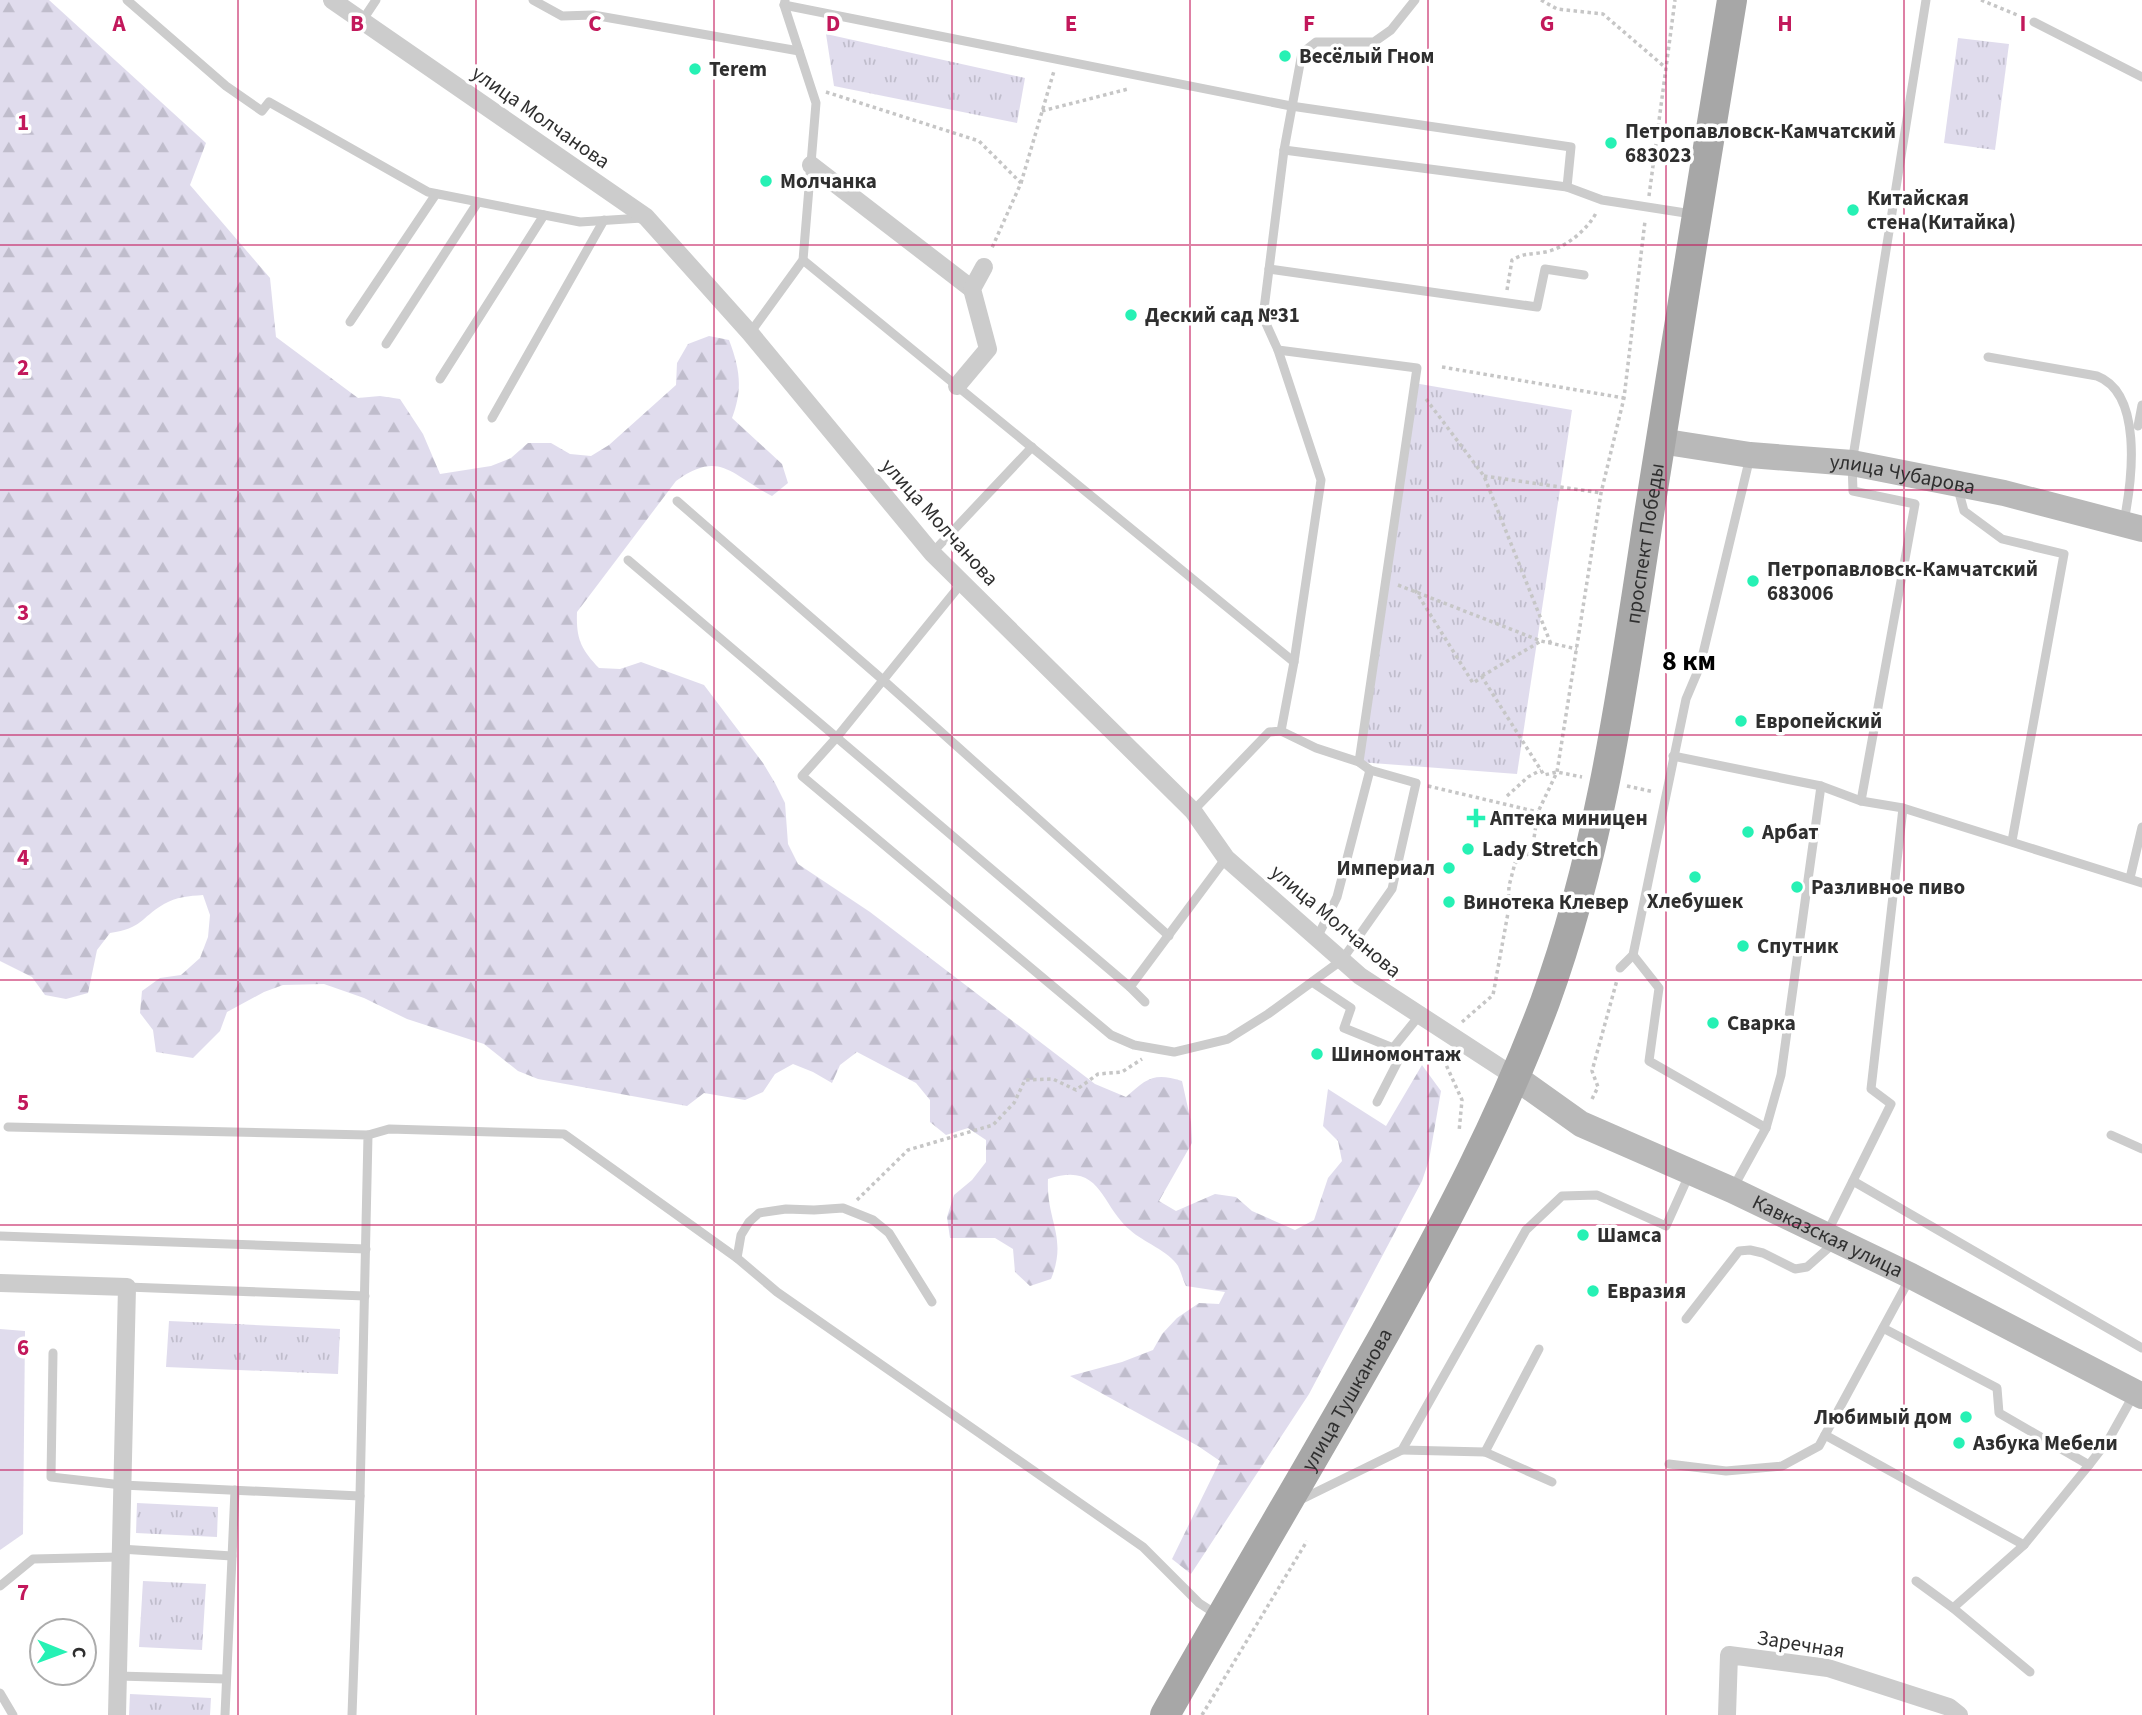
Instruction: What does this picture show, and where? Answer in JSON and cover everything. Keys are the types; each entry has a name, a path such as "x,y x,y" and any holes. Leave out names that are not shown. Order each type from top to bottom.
{"main road":[{"name":"проспект Победы","path":"1515,1077 1576,908 1601,804 1618,716 1732,0"},
{"name":"улица Тушканова","path":"1165,1715 1432,1249 1515,1077"}],"street":[{"name":"улица Молчанова","path":"332,0 646,217 750,333 932,553 1193,811 1226,858 1360,976 1515,1077"},
{"path":"810,165 972,289 988,349 957,386"},
{"path":"972,289 984,267"},
{"name":"улица Чубарова","path":"1660,441 1750,455 1852,463 1957,483 2133,526"},
{"name":"Кавказская улица","path":"1515,1077 1581,1124 1732,1189 1911,1276 2138,1394"},
{"path":"0,1283 127,1287 117,1715"},
{"name":"Заречная","path":"1727,1715 1729,1655 1828,1668 1948,1707 1959,1715"}],"lane":[{"path":"127,0 226,86 262,111 269,102 428,192 580,222 646,217"},
{"path":"362,21 376,0"},
{"path":"533,0 562,16 593,15 799,51"},
{"path":"1281,731 1321,480 1278,350 1263,317 1291,106 1302,53 1316,42 1374,42 1391,30 1415,0"},
{"path":"1861,801 1915,504 1853,491 1852,463 1926,0"},
{"path":"750,333 803,260 816,103 784,2 1291,106 1571,146 1567,187"},
{"path":"2034,22 2142,76"},
{"path":"1284,150 1567,187 1602,200 1697,215"},
{"path":"350,322 436,194"},
{"path":"386,344 478,202"},
{"path":"440,379 544,215"},
{"path":"492,418 604,220"},
{"path":"803,260 1294,662"},
{"path":"1269,269 1537,307 1545,269 1584,275"},
{"path":"1278,350 1417,368 1359,762"},
{"path":"1988,357 2090,374 2116,384 2124,391 2131,405 2137,442"},
{"path":"2133,526 2137,442 2142,405"},
{"path":"932,553 1032,447"},
{"path":"1620,968 1633,955 1686,699 1700,666 1750,455"},
{"path":"1957,483 1964,511 2002,539 2064,554 2012,841"},
{"path":"677,501 883,680 1169,936"},
{"path":"628,560 1145,1002"},
{"path":"961,584 802,776 1111,1035 1156,1051 1188,1050 1228,1039 1268,1014 1342,960 1392,889 1416,783 1370,770 1359,762 1316,748 1281,731 1269,732 1193,811"},
{"path":"1673,756 1821,786 1861,801 1903,808 2142,883"},
{"path":"1317,937 1337,897 1370,770"},
{"path":"1732,1189 1766,1128 1781,1075 1821,786"},
{"path":"1686,1319 1739,1251 1763,1253 1795,1269 1807,1267 1831,1238 1853,1181 1891,1104 1871,1089 1903,808"},
{"path":"2130,878 2142,827"},
{"path":"1130,987 1226,858"},
{"path":"1633,955 1659,988 1649,1061 1766,1128"},
{"path":"1312,982 1351,1008 1344,1028 1393,1048 1398,1061 1377,1102"},
{"path":"1393,1048 1419,1016"},
{"path":"8,1127 368,1136 389,1129 564,1134 737,1258 777,1292 1143,1547 1199,1603 1220,1618"},
{"path":"2111,1135 2142,1149"},
{"path":"352,1715 368,1136"},
{"path":"1402,1450 1526,1230 1535,1221 1562,1196 1597,1195 1666,1226 1691,1171"},
{"path":"1853,1181 2142,1348"},
{"path":"737,1258 741,1235 759,1213 786,1209 843,1208 873,1220 889,1233 932,1302"},
{"path":"0,1237 366,1249"},
{"path":"1669,1464 1726,1471 1782,1466 1819,1446 1911,1276"},
{"path":"127,1287 365,1296"},
{"path":"1883,1328 1997,1388 1999,1413 2089,1465"},
{"path":"1485,1452 1539,1349"},
{"path":"52,1353 51,1476 122,1485 360,1496"},
{"path":"1953,1608 2024,1545 2089,1465 2138,1394"},
{"path":"1825,1434 2024,1545"},
{"path":"1286,1507 1402,1450 1485,1452 1552,1482"},
{"path":"225,1715 235,1490"},
{"path":"0,1586 33,1559 120,1553 232,1556"},
{"path":"1916,1581 2030,1672"},
{"path":"118,1676 226,1679"},
{"path":"0,1692 13,1715"}],"path":[{"path":"1541,0 1557,9 1603,14 1666,68"},
{"path":"1459,1132 1462,1100 1443,1058 1452,1037 1465,1018 1493,996 1508,913 1508,886 1515,863 1532,851 1538,812 1557,772 1601,494 1625,398 1675,0"},
{"path":"1981,0 2034,22"},
{"path":"984,267 1021,183 1058,59"},
{"path":"1042,111 1162,80"},
{"path":"811,87 979,141 1021,183"},
{"path":"1504,303 1513,260 1524,253 1546,252 1575,237 1594,217 1602,200"},
{"path":"1442,367 1625,398"},
{"path":"1414,383 1484,476 1551,644"},
{"path":"1484,476 1601,494"},
{"path":"1385,581 1415,590 1541,641 1577,649"},
{"path":"1415,590 1474,683 1541,641"},
{"path":"1482,677 1544,775 1557,772"},
{"path":"1507,796 1541,770"},
{"path":"1416,783 1538,812"},
{"path":"1592,1098 1598,1087 1592,1071 1594,1060 1620,968"},
{"path":"843,1208 859,1199 908,1150 993,1125 1014,1103 1025,1080 1054,1079 1076,1090 1098,1074 1122,1072 1156,1051"},
{"path":"1202,1715 1307,1541"}],"green space":[{"path":"0,0 49,0 206,143 190,185 270,278 276,337 358,398 380,396 400,399 423,434 440,474 491,466 511,458 528,443 551,443 570,454 591,456 609,445 676,385 677,363 688,344 709,336 729,340 739,379 738,398 732,418 782,464 788,483 772,496 735,474 715,466 691,472 676,481 577,612 577,629 584,649 599,668 620,669 641,662 704,685 775,783 785,803 788,844 798,864 870,912 1095,1084 1126,1097 1151,1078 1164,1077 1182,1081 1191,1122 1192,1143 1159,1201 1176,1211 1215,1194 1236,1197 1252,1211 1295,1230 1314,1220 1328,1178 1342,1161 1338,1141 1323,1126 1328,1089 1386,1126 1422,1065 1441,1091 1429,1160 1422,1181 1309,1394 1191,1574 1172,1559 1220,1461 1198,1446 1070,1376 1122,1362 1153,1350 1162,1334 1177,1318 1199,1303 1219,1304 1225,1292 1186,1286 1174,1261 1130,1230 1098,1188 1079,1176 1066,1175 1048,1179 1048,1194 1057,1240 1056,1264 1051,1279 1030,1286 1015,1272 1013,1249 995,1238 950,1238 947,1217 954,1195 972,1180 986,1162 986,1140 968,1128 946,1135 930,1122 930,1100 916,1083 857,1052 840,1065 832,1083 793,1064 775,1074 763,1092 745,1100 704,1093 687,1106 538,1079 518,1071 484,1044 407,1019 364,998 324,984 283,985 227,1012 220,1031 193,1058 156,1052 153,1030 140,1013 142,991 160,978 181,975 200,958 208,937 210,915 203,895 169,902 135,926 110,933 97,950 88,993 66,999 45,995 32,977 0,961"},
{"path":"826,34 1025,78 1017,123 834,86"},
{"path":"1958,38 2009,44 1995,150 1944,143"},
{"path":"1414,383 1572,410 1517,774 1359,762"},
{"path":"169,1321 340,1329 338,1374 166,1367"},
{"path":"0,1329 25,1331 23,1534 0,1550"},
{"path":"137,1503 218,1507 217,1537 136,1533"},
{"path":"143,1581 206,1584 202,1650 139,1647"},
{"path":"130,1694 211,1698 210,1715 129,1715"}],"place":[{"name":"Весёлый Гном","path":"1285,56"},
{"name":"Terem","path":"695,69"},
{"name":"Петропавловск-Камчатский 683023","path":"1611,143"},
{"name":"Молчанка","path":"766,181"},
{"name":"Китайская стена(Китайка)","path":"1853,210"},
{"name":"Деский сад №31","path":"1131,315"},
{"name":"Петропавловск-Камчатский 683006","path":"1753,581"},
{"name":"Европейский","path":"1741,721"},
{"name":"Аптека миницен","path":"1476,818"},
{"name":"Арбат","path":"1748,832"},
{"name":"Lady Stretch","path":"1468,849"},
{"name":"Империал","path":"1449,868"},
{"name":"Хлебушек","path":"1695,877"},
{"name":"Разливное пиво","path":"1797,887"},
{"name":"Винотека Клевер","path":"1449,902"},
{"name":"Спутник","path":"1743,946"},
{"name":"Сварка","path":"1713,1023"},
{"name":"Шиномонтаж","path":"1317,1054"},
{"name":"Шамса","path":"1583,1235"},
{"name":"Евразия","path":"1593,1291"},
{"name":"Любимый дом","path":"1966,1417"},
{"name":"Азбука Мебели","path":"1959,1443"}],"district":[{"name":"8 км","path":"1689,660"}]}
